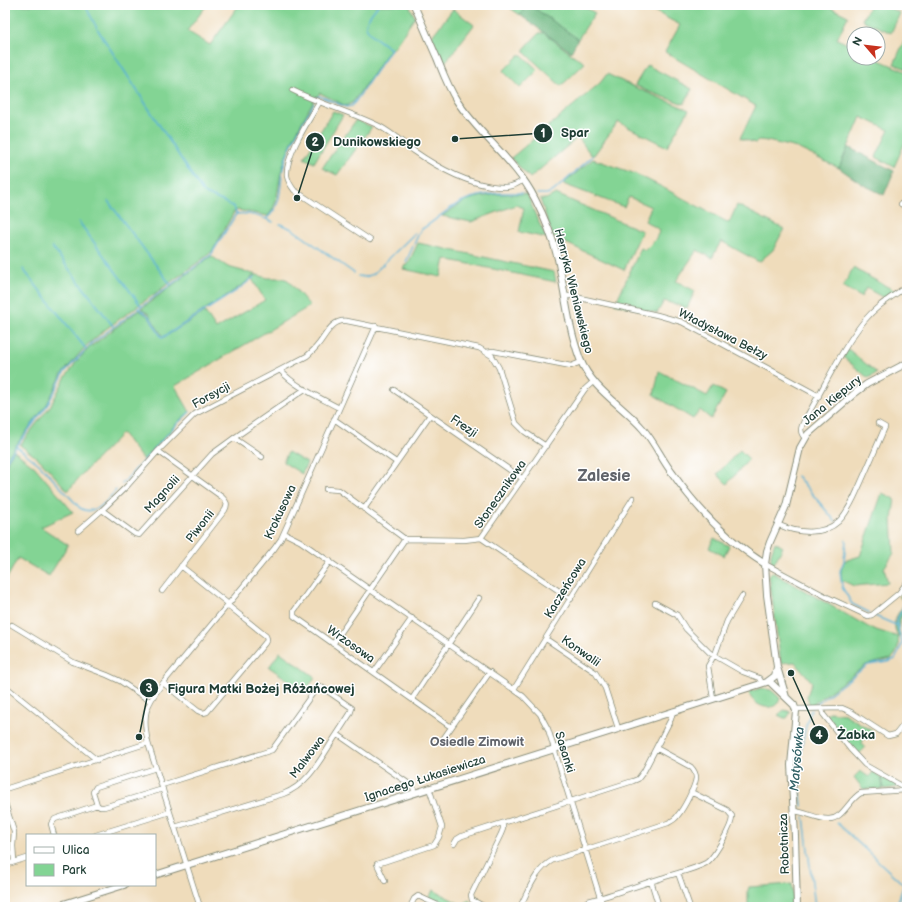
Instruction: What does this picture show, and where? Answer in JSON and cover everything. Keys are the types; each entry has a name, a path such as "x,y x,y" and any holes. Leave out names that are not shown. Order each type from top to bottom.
{"street":[{"name":"Henryka Wieniawskiego","path":"414,5 447,82 457,101 472,122 510,162 535,199 549,231 557,259 573,336 581,362 594,381 643,429 653,441 673,475 714,523 739,546 765,564"},
{"path":"292,90 378,126 398,138 419,154 449,172 463,178 487,185 502,187 513,186 523,180"},
{"path":"319,102 294,148 287,170 288,180 294,190 370,240"},
{"path":"901,204 907,207"},
{"path":"805,438 801,431 802,426 839,360 865,320 880,306 907,286"},
{"name":"Władysława Bełzy","path":"565,296 571,296 657,315 682,322 819,396"},
{"name":"Forsycji","path":"78,531 127,486 189,419 201,410 307,356 317,346 332,326 339,321 376,326"},
{"path":"376,326 479,348 486,352 495,360 499,368 516,423 546,446"},
{"name":"Krokusowa","path":"200,907 148,743 145,718 150,701 163,683 274,549 284,533 376,326"},
{"path":"486,352 493,351 572,366 581,362"},
{"name":"Jana Kiepury","path":"765,564 767,551 786,506 798,453 805,438 862,388 907,362"},
{"path":"280,370 287,377 305,389 339,408"},
{"name":"Słonecznikowa","path":"405,539 464,540 481,538 585,389 594,381"},
{"name":"Magnolii","path":"102,510 135,534 139,535 212,454 305,389"},
{"name":"Frezji","path":"394,390 523,479"},
{"path":"364,510 430,415"},
{"path":"334,419 396,462"},
{"path":"779,525 797,531 806,532 822,530 834,525 840,520 847,511 885,427 878,423"},
{"path":"234,438 262,457"},
{"name":"Piwonii","path":"158,451 227,501 225,510 162,591"},
{"path":"326,489 339,490 405,539 333,644"},
{"name":"Kaczeńcowa","path":"514,689 633,498"},
{"name":"Sasanki","path":"284,533 296,538 490,672 514,689 540,714 548,729 603,907"},
{"path":"481,538 571,599"},
{"name":"Wrzosowa","path":"330,561 294,611 293,615 452,727"},
{"path":"765,564 868,616 872,615 899,593 907,582"},
{"path":"765,564 767,595 777,666 786,697"},
{"path":"163,683 198,711 205,713 209,711 267,639 266,636 182,566"},
{"path":"713,698 708,670 710,662 727,621 742,596"},
{"path":"412,699 479,598"},
{"path":"655,602 677,615 689,633 713,656 743,672 759,678 762,683"},
{"path":"374,672 412,618"},
{"path":"12,625 73,662 107,674 120,681 150,701"},
{"name":"Konwalii","path":"546,639 595,672 604,685 618,728"},
{"path":"777,666 775,676 769,680 794,705 795,709 822,709 837,707 847,710 888,736 896,734 907,720"},
{"path":"441,742 490,672"},
{"name":"Ignacego Łukasiewicza","path":"156,875 769,680"},
{"path":"5,686 97,760"},
{"path":"54,834 50,824 53,820 97,805 104,807 272,750 318,686 352,708 350,714 337,734"},
{"name":"Robotnicza","path":"795,709 796,714 791,758 797,907"},
{"path":"822,709 823,714 850,749 864,764 902,786 906,790"},
{"path":"454,844 457,839 462,836 638,779 644,772 671,720 673,711"},
{"name":"Malwowa","path":"175,827 283,794 296,788 306,778 337,734 411,785 415,793"},
{"path":"5,789 148,743"},
{"path":"520,907 535,877 543,866 553,860 672,821 679,815 691,792 696,778 694,770 656,748"},
{"path":"97,805 93,792 96,787 156,768"},
{"path":"384,881 377,864 434,845 442,832 442,827 429,788"},
{"path":"794,812 830,820 837,817 856,796 861,793 906,790"},
{"path":"579,907 584,903 705,864 709,861 733,819 731,813 727,810 691,792"},
{"path":"5,803 14,832 14,862"},
{"path":"99,834 170,812"},
{"path":"485,907 472,900 471,895 501,834 503,823"},
{"path":"5,865 26,858"},
{"path":"678,873 690,907"},
{"path":"651,881 659,907"},
{"path":"54,907 121,886"},
{"path":"410,907 414,899 418,896 442,907"}],"green space":[{"path":"5,5 207,5 187,31 210,45 239,5 409,5 415,17 353,102 346,106 320,93 315,98 289,148 281,172 275,205 268,216 238,210 234,212 213,250 208,255 106,329 87,345 62,374 47,404 5,460"},
{"path":"506,5 526,5 520,15"},
{"path":"526,5 530,5 578,39 571,52 520,15"},
{"path":"530,5 581,5 595,13 578,39"},
{"path":"643,5 825,5 848,16 837,39 846,43 846,66 886,66 886,63 907,72 907,138 894,167 876,157 889,130 861,117 839,168 797,148 760,140 755,143 740,138 756,106 665,52 680,25"},
{"path":"870,5 883,5 900,13 891,33 886,31 886,26 875,26 862,20"},
{"path":"453,9 474,25 443,65 432,36"},
{"path":"539,33 544,33 585,63 561,86 524,52 524,49"},
{"path":"904,41 907,43 907,69 894,64"},
{"path":"519,55 522,55 538,70 520,88 503,71"},
{"path":"647,65 692,89 684,104 647,91 635,85"},
{"path":"607,74 689,110 667,147 618,122 594,155 591,155 578,137 530,178 511,158 600,83"},
{"path":"333,111 343,115 314,163 304,158"},
{"path":"356,120 372,127 337,175 322,168"},
{"path":"848,147 894,171 884,195 862,184 839,168"},
{"path":"593,159 636,174 729,223 737,205 784,229 773,250 759,262 721,241 712,258 697,250 676,281 695,291 687,308 664,301 657,313 615,304 641,248 645,250 655,240 660,230 645,221 651,207 629,197 624,207 563,184"},
{"path":"498,194 527,194 537,219 547,238 519,232 524,208 516,205 471,222 442,216 465,201"},
{"path":"556,194 642,231 624,270 553,237 540,199 546,199"},
{"path":"418,243 554,272 556,282 445,259 441,277 403,269 405,265 407,266"},
{"path":"211,256 228,267 268,278 283,278 288,280 310,306 175,386 190,412 180,420 143,460 122,433 83,473 68,491 40,460 20,445 51,405 65,378 77,361 90,347 139,310 148,316 163,338 205,312 216,329 265,300 252,279 255,276 253,276 244,284 163,337 149,314 141,309"},
{"path":"853,268 897,292 886,299 866,288 861,297 843,287"},
{"path":"848,349 877,373 868,378 843,357"},
{"path":"659,371 707,396 713,386 726,393 711,419 700,410 693,419 654,395"},
{"path":"740,450 749,459 727,484 717,474"},
{"path":"14,451 34,466 73,512 41,527 68,545 49,576 18,558 5,582 5,469 8,460"},
{"path":"288,452 307,463 302,474 283,462"},
{"path":"882,493 895,499 892,519 894,553 884,568 888,583 854,586 841,580 841,570 844,561 860,556"},
{"path":"714,538 729,546 724,556 709,548"},
{"path":"775,542 783,547 773,565 771,562 771,554"},
{"path":"772,572 870,628 898,637 897,652 891,659 866,665 810,706 807,696 812,682 795,662 781,663 769,575"},
{"path":"907,586 907,606 899,623 899,631 901,636 898,637 895,623 899,612 905,603 899,596"},
{"path":"280,652 315,677 305,692 269,667"},
{"path":"761,688 771,690 780,698 778,703 774,706 764,707 754,701 749,692"},
{"path":"784,710 791,712 787,718 778,715"},
{"path":"829,712 845,714 872,731 861,743 865,748 858,755 827,716"},
{"path":"860,771 869,777 873,772 881,777 883,789 863,789 854,777"},
{"path":"882,777 899,786 899,787 884,789"},
{"path":"792,884 793,907 748,907 749,887"},
{"path":"433,890 462,905 469,900 471,903 469,907 445,907 429,899"}],"waterway":[{"path":"85,5 98,30 202,191 234,207 236,213"},
{"path":"317,98 319,96 346,107 351,106 391,49 369,32 366,25 367,20 378,5"},
{"path":"267,218 275,209 279,197 282,173 287,155 314,103"},
{"path":"537,194 547,194 555,190 593,156"},
{"path":"406,262 422,229 463,201 485,195 522,193"},
{"path":"108,201 170,284"},
{"path":"5,464 7,459 48,404 64,373 92,343 211,255 236,214 255,215 273,222"},
{"path":"79,222 141,306"},
{"path":"280,224 292,229 354,273"},
{"path":"358,276 365,277 373,274 415,233"},
{"path":"52,247 113,326"},
{"path":"23,269 86,349"},
{"path":"138,308 149,316 162,338 239,289 254,277"},
{"path":"122,484 190,412"},
{"path":"17,447 39,464 80,508 91,511 96,509 105,503 116,490"},
{"path":"797,476 835,521"},
{"path":"846,540 844,561 840,571 842,587 852,604 870,613"},
{"name":"Matysówka","path":"812,707 868,665 888,662 895,659 902,643 896,621 907,600"},
{"path":"875,616 896,625"},
{"name":"Matysówka","path":"802,806 800,782 802,745 811,710"},
{"name":"Matysówka","path":"804,817 815,907"},
{"path":"837,823 904,885 896,907"}],"place":[{"name":"Spar","path":"455,139"},
{"name":"Dunikowskiego","path":"297,198"},
{"name":"Żabka","path":"791,673"},
{"name":"Figura Matki Bożej Różańcowej","path":"139,737"}],"district":[{"name":"Zalesie","path":"604,475"},
{"name":"Osiedle Zimowit","path":"477,741"}]}
